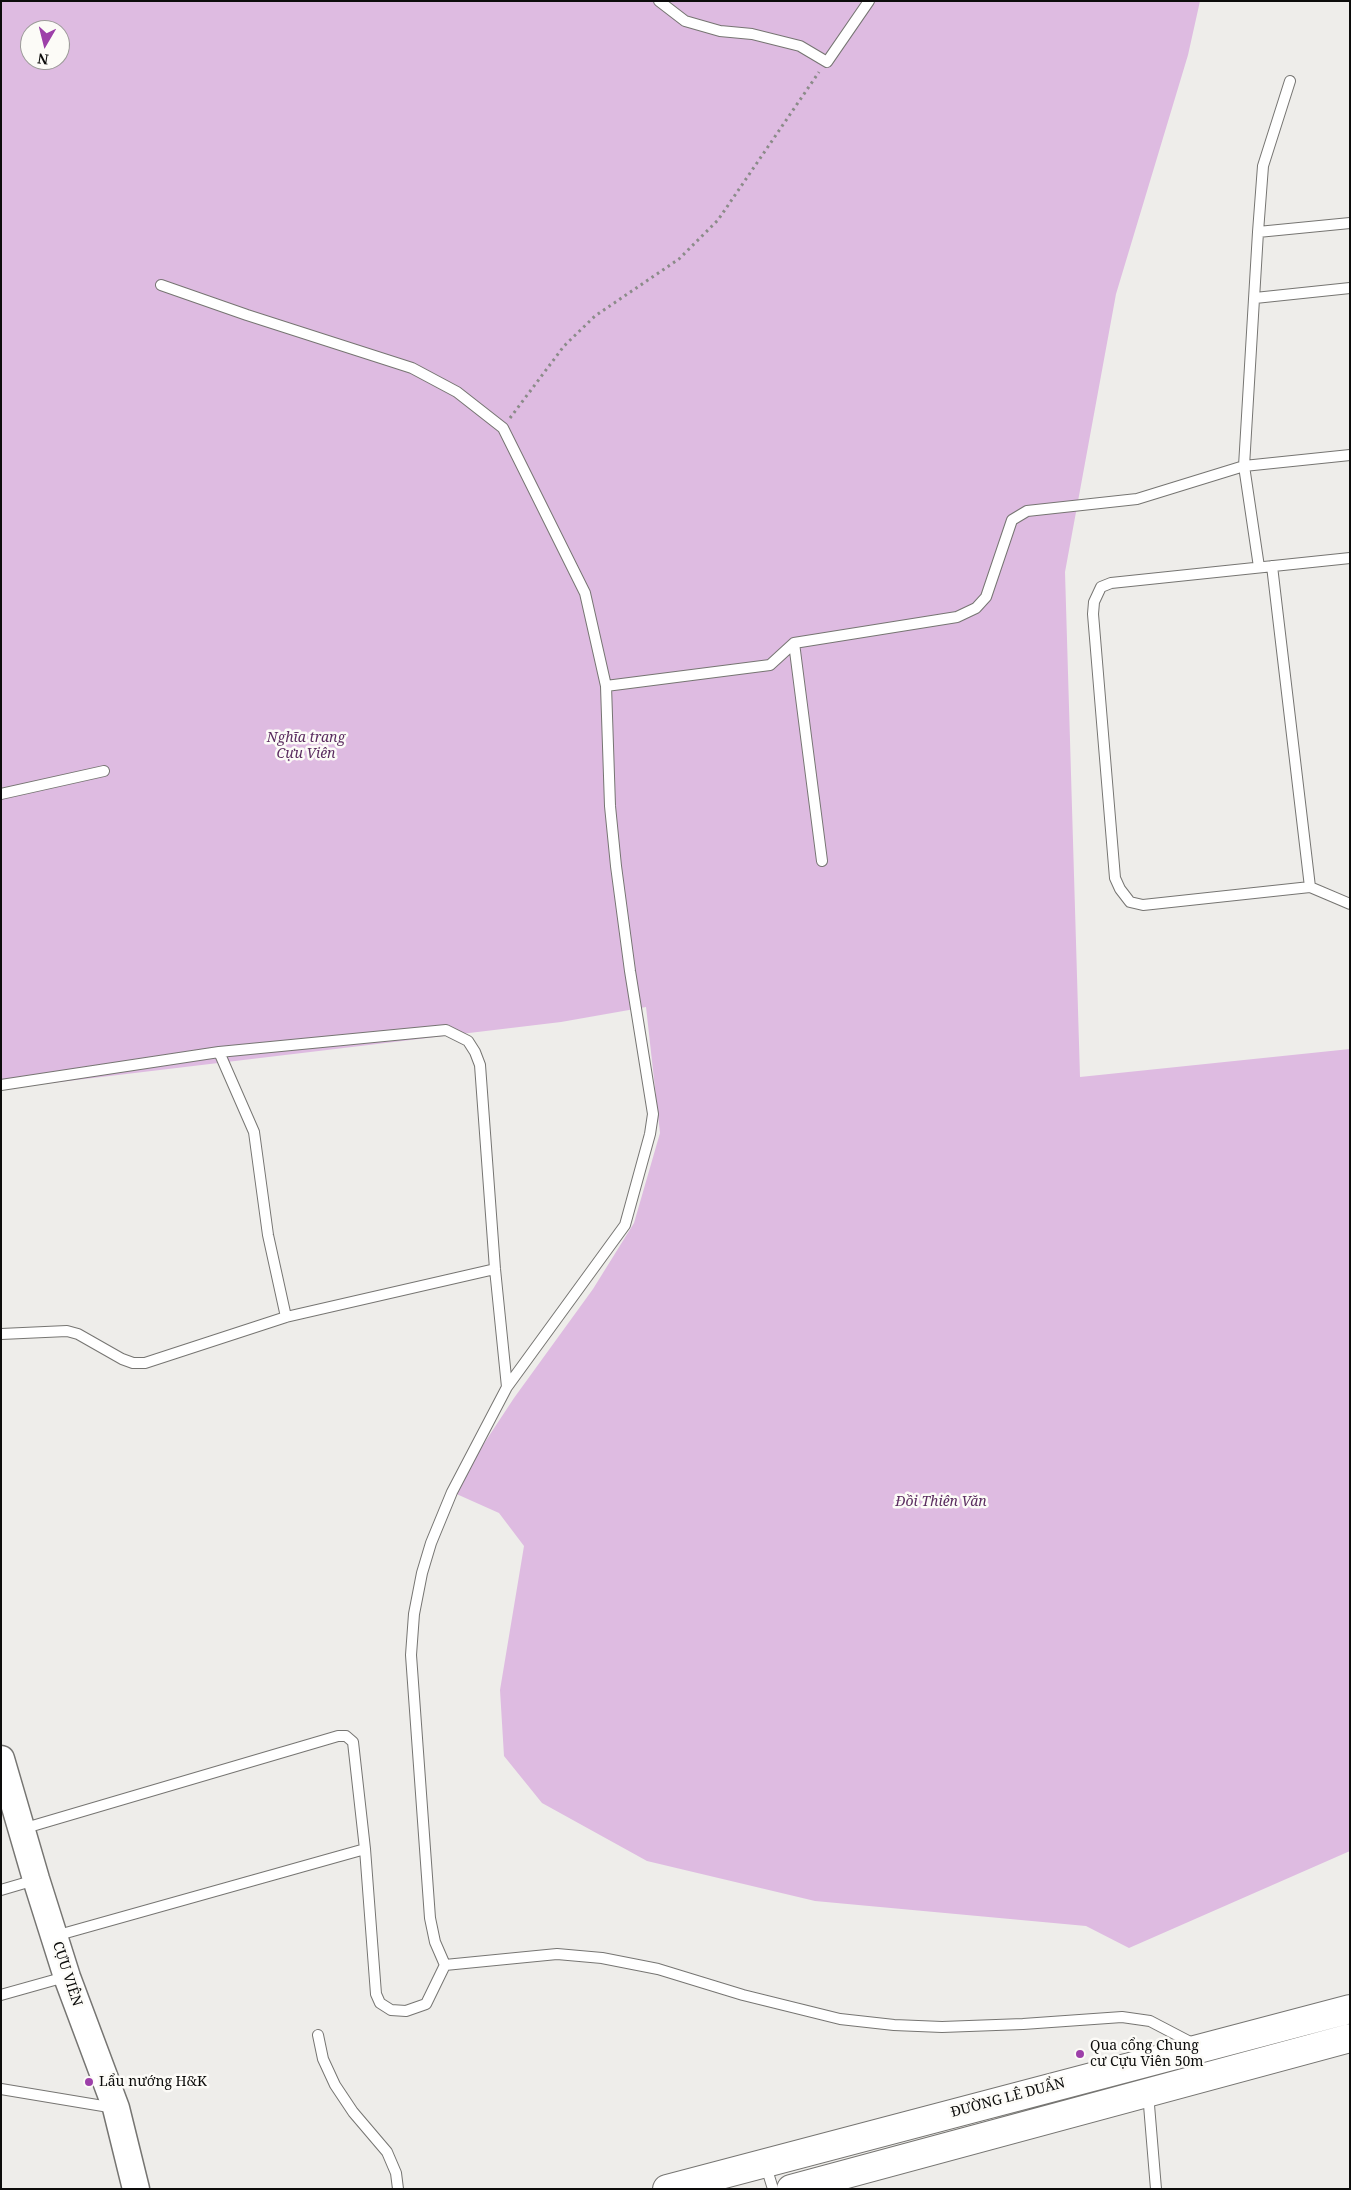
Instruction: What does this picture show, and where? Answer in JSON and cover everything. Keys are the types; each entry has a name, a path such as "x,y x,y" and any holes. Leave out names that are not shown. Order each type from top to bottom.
{"main road":[{"name":"ĐƯỜNG LÊ DUẨN","path":"790,2189 1148,2091 1205,2061 1350,2009"},
{"name":"ĐƯỜNG LÊ DUẨN","path":"667,2189 765,2163 1205,2061 1350,2038"}],"street":[{"name":"CỰU VIÊN","path":"1,1759 36,1880 67,1977 116,2108 136,2189"}],"lane":[{"path":"659,1 685,20 720,31 752,34 800,46 827,62 869,1"},
{"path":"1259,567 1244,466 1258,232 1263,166 1290,81"},
{"path":"1258,232 1350,223"},
{"path":"22,1829 338,1736 346,1736 353,1742 365,1849 376,1994 380,2003 391,2010 406,2011 426,2004 445,1965 435,1942 430,1918 411,1655 414,1614 422,1573 434,1534 452,1492 507,1387 625,1225 650,1134 653,1114 630,971 616,866 610,806 606,686 585,593 503,428 457,392 412,368 247,315 162,285"},
{"path":"1255,298 1350,288"},
{"path":"606,686 770,666 794,643 957,617 976,608 986,598 1012,520 1027,510 1138,499 1244,466 1350,455"},
{"path":"1350,558 1111,582 1101,588 1094,602 1115,878 1120,889 1130,902 1142,905 1310,887 1350,904"},
{"path":"1272,566 1310,887"},
{"path":"794,643 822,861"},
{"path":"1,794 104,771"},
{"path":"1,1084 219,1052 446,1030 468,1041 480,1065 495,1269 507,1387"},
{"path":"219,1052 254,1132 268,1235 286,1317"},
{"path":"1,1334 68,1331 78,1334 122,1359 133,1363 145,1363 286,1317 495,1269"},
{"path":"55,1936 365,1849"},
{"path":"1,1890 36,1880"},
{"path":"445,1965 557,1954 602,1958 658,1969 744,1995 840,2019 894,2025 942,2027 1122,2017 1150,2021 1205,2061"},
{"path":"1,1995 67,1977"},
{"path":"318,2036 324,2059 335,2085 353,2112 387,2152 396,2172 398,2189"},
{"path":"1,2089 116,2108"},
{"path":"1148,2091 1156,2189"},
{"path":"765,2163 773,2189"}],"path":[{"path":"503,428 564,346 595,316 679,259 718,220 827,62"}],"green space":[{"name":"Đồi Thiên Văn","path":"1,1 1200,1 1188,55 1116,294 1065,572 1080,1077 1350,1049 1350,1851 1129,1948 1086,1926 815,1901 647,1861 542,1803 504,1756 500,1690 524,1546 499,1513 452,1492 514,1398 593,1289 634,1223 660,1133 646,1007 561,1022 1,1089"}],"place":[{"name":"Qua cổng Chung cư Cựu Viên 50m","path":"1080,2054"},
{"name":"Lẩu nướng H&K","path":"89,2082"}],"park label":[{"name":"Nghĩa trang Cựu Viên","path":"306,746"}]}
